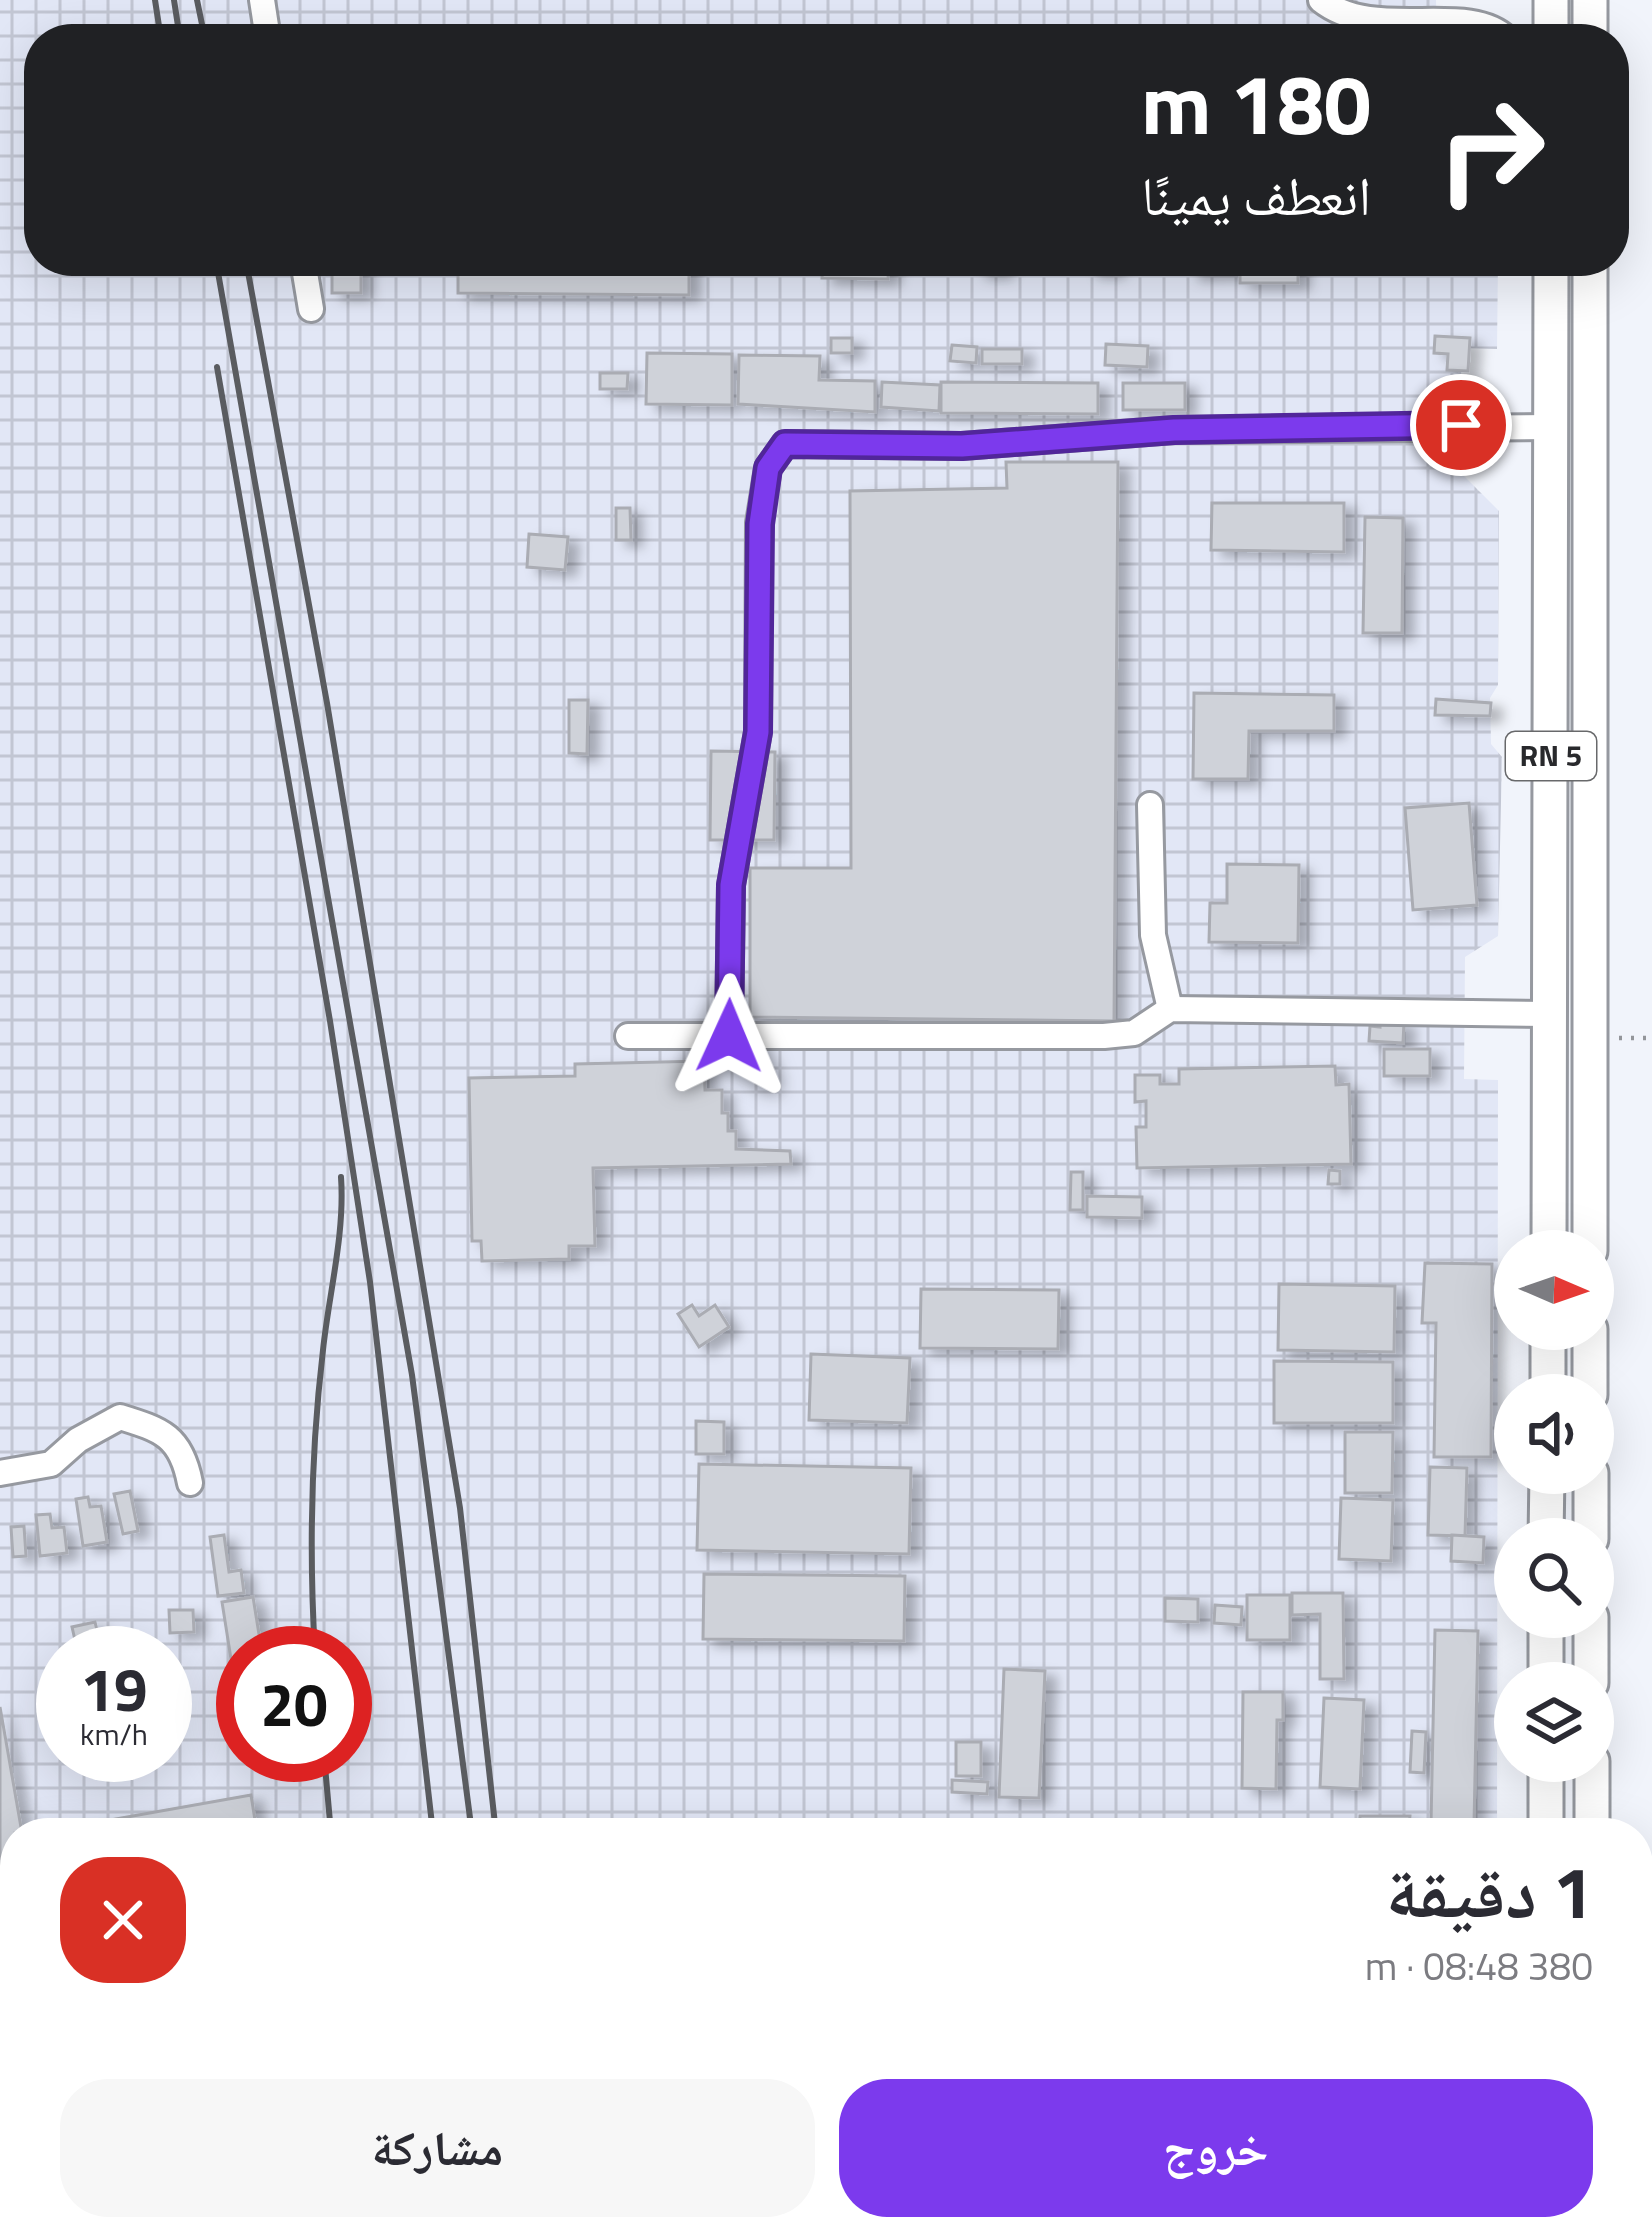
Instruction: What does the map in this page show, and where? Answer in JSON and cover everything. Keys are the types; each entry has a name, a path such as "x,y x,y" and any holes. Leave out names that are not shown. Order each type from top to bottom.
{"highway":[{"name":"RN 5","path":"1549,1230 1551,276"},
{"name":"RN 5","path":"1590,276 1590,1230"},
{"path":"1546,1782 1546,1818"},
{"path":"1592,1782 1592,1818"}],"lane":[{"path":"1321,0 1355,19 1470,19 1482,24"},
{"path":"305,276 310,309"},
{"path":"729,1036 731,885 758,732 760,524 768,468 785,444 962,446 1174,430 1551,427"},
{"path":"1150,805 1153,935 1170,1009"},
{"path":"628,1036 1104,1036 1134,1033 1170,1009 1551,1014"},
{"path":"0,1473 51,1465 78,1440 120,1418 162,1430 185,1459 190,1483"}],"path":[{"path":"1589,1037 1652,1038"}],"shaded area":[{"path":"0,0 1436,0 1437,24 24,24 24,276 1498,276 1497,349 1461,348 1462,474 1499,511 1498,685 1490,698 1491,744 1502,757 1498,936 1465,957 1464,1079 1498,1080 1498,1230 1494,1230 1497,1818 0,1818"}],"building":[{"path":"332,276 361,276 361,293 332,293"},
{"path":"458,276 689,276 689,295 458,293"},
{"path":"822,276 888,276 888,279"},
{"path":"1240,276 1298,276 1298,283 1240,283"},
{"path":"1435,336 1470,338 1468,371 1447,370 1448,354 1434,353"},
{"path":"831,338 852,338 852,353 831,353"},
{"path":"1106,344 1148,346 1147,367 1105,365"},
{"path":"952,345 977,347 976,363 950,361"},
{"path":"982,349 1022,349 1022,364 982,364"},
{"path":"647,353 732,354 732,405 646,404"},
{"path":"739,355 820,356 819,380 875,381 875,412 738,404"},
{"path":"600,373 628,373 627,389 600,389"},
{"path":"882,382 940,385 939,411 881,407"},
{"path":"941,382 1098,383 1098,414 941,413"},
{"path":"1123,383 1185,383 1185,410 1123,410"},
{"path":"1439,436 1457,437 1457,454 1439,454"},
{"path":"1006,462 1118,462 1114,1021 750,1017 750,868 851,868 850,491 1007,488"},
{"path":"1212,503 1344,503 1344,552 1211,550"},
{"path":"616,508 630,508 631,540 616,540"},
{"path":"1365,517 1403,518 1402,633 1363,633"},
{"path":"529,534 568,537 565,570 527,567"},
{"path":"1194,693 1334,695 1334,731 1249,731 1248,779 1193,779"},
{"path":"1436,699 1491,703 1490,716 1435,715"},
{"path":"569,700 588,700 587,754 569,753"},
{"path":"711,751 775,752 774,840 710,840"},
{"path":"1469,803 1477,905 1413,910 1405,808"},
{"path":"1227,864 1299,865 1298,943 1209,942 1210,903 1227,903"},
{"path":"1380,1021 1404,1022 1403,1043 1369,1041 1370,1026 1380,1027"},
{"path":"1384,1049 1430,1049 1430,1076 1384,1076"},
{"path":"704,1061 705,1090 722,1090 722,1113 728,1113 728,1131 736,1131 736,1149 790,1151 791,1164 593,1168 595,1246 569,1246 569,1259 482,1261 481,1241 472,1241 469,1078 575,1076 575,1064"},
{"path":"1335,1066 1336,1085 1349,1084 1351,1164 1137,1168 1136,1127 1146,1127 1146,1101 1135,1102 1135,1075 1160,1075 1160,1084 1179,1084 1179,1069"},
{"path":"1329,1170 1340,1171 1340,1184 1328,1184"},
{"path":"1071,1172 1083,1172 1083,1210 1070,1210"},
{"path":"1087,1196 1142,1197 1142,1218 1087,1217"},
{"path":"1425,1263 1492,1264 1491,1457 1434,1457 1436,1323 1422,1323"},
{"path":"1279,1284 1395,1286 1394,1352 1278,1350"},
{"path":"921,1289 1059,1290 1058,1349 920,1348"},
{"path":"692,1305 699,1316 715,1305 729,1327 699,1347 678,1314"},
{"path":"811,1354 910,1358 907,1423 809,1420"},
{"path":"1274,1361 1393,1362 1393,1423 1274,1423"},
{"path":"696,1421 724,1422 724,1454 696,1454"},
{"path":"1345,1432 1393,1432 1392,1493 1345,1493"},
{"path":"699,1464 911,1468 909,1554 697,1550"},
{"path":"1430,1467 1467,1468 1465,1536 1428,1535"},
{"path":"130,1491 138,1531 123,1534 114,1494"},
{"path":"88,1497 90,1507 101,1506 107,1542 83,1546 76,1499"},
{"path":"1341,1498 1393,1500 1391,1561 1339,1559"},
{"path":"50,1514 52,1528 64,1527 67,1553 40,1556 36,1515"},
{"path":"24,1526 26,1556 13,1557 11,1527"},
{"path":"224,1535 229,1572 241,1570 244,1593 218,1596 210,1537"},
{"path":"1452,1535 1484,1537 1483,1563 1451,1561"},
{"path":"704,1574 905,1576 904,1641 703,1639"},
{"path":"1292,1593 1343,1593 1344,1679 1320,1679 1320,1614 1292,1615"},
{"path":"1247,1595 1290,1595 1290,1640 1247,1640"},
{"path":"253,1597 258,1626 226,1626 222,1602"},
{"path":"1165,1598 1198,1599 1198,1622 1165,1621"},
{"path":"1215,1605 1242,1607 1241,1625 1214,1623"},
{"path":"169,1610 193,1610 194,1632 192,1626 170,1626"},
{"path":"1435,1630 1478,1631 1474,1818 1431,1818"},
{"path":"1004,1669 1045,1671 1039,1798 999,1797"},
{"path":"1243,1692 1283,1692 1283,1720 1277,1720 1276,1789 1242,1788"},
{"path":"1324,1698 1364,1700 1360,1789 1320,1787"},
{"path":"0,1707 19,1818 0,1818"},
{"path":"1412,1731 1426,1732 1424,1773 1410,1772"},
{"path":"956,1742 981,1742 981,1776 956,1776"},
{"path":"952,1780 988,1782 987,1794 952,1792"},
{"path":"251,1795 255,1818 121,1818"},
{"path":"1360,1816 1410,1816 1410,1818"}],"railway":[{"path":"155,0 159,24"},
{"path":"174,0 178,24"},
{"path":"197,0 202,24"},
{"path":"219,276 412,1375 470,1818"},
{"path":"249,276 327,703 460,1508 494,1818"},
{"path":"217,367 370,1282 431,1818"},
{"path":"314,1626 314,1464 341,1220 341,1177"},
{"path":"326,1782 330,1818"}],"route":[{"path":"729,1036 731,885 758,732 760,524 768,468 785,444 962,446 1174,430 1461,425"}]}
